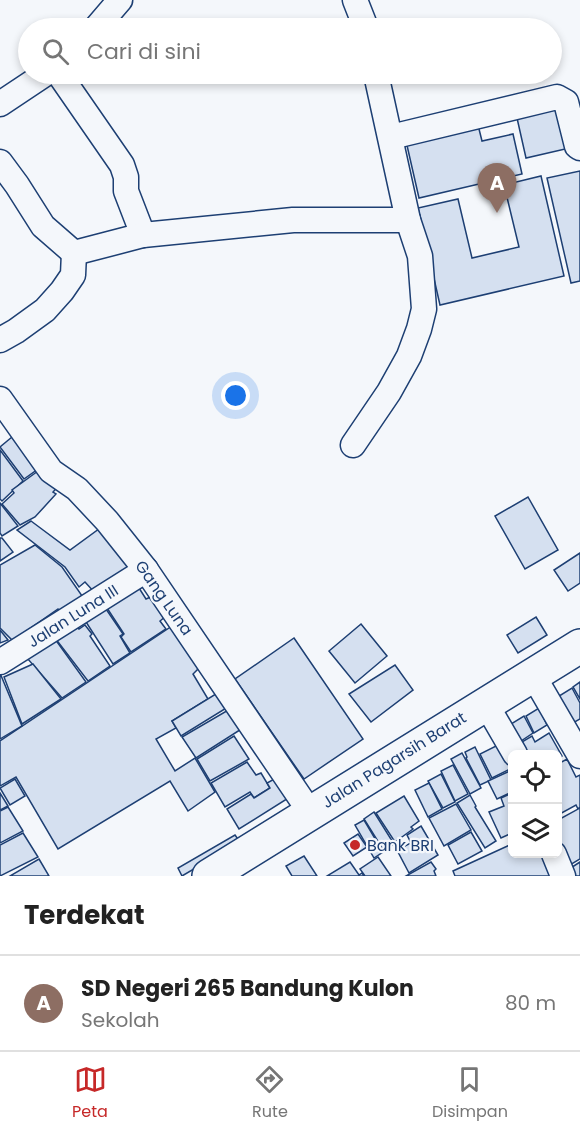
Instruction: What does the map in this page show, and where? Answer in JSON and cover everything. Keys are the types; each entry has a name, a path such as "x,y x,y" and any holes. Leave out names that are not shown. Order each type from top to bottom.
{"street":[{"path":"105,18 120,0"},
{"path":"356,0 362,18"},
{"path":"0,105 30,84"},
{"path":"66,84 122,165 126,177 126,191 143,235"},
{"path":"354,445 409,356 424,309 420,256 408,220 378,84"},
{"path":"391,137 557,97 566,102 577,146 580,148"},
{"path":"0,162 43,226 74,252"},
{"path":"74,252 143,235 293,220 408,220"},
{"path":"0,340 45,310 62,291 73,275 74,252"},
{"name":"Gang Luna","path":"3,409 51,471 77,489 107,521 146,570 310,812"},
{"name":"Jalan Luna III","path":"0,662 146,570"},
{"name":"Jalan Pagarsih Barat","path":"208,876 580,646"},
{"path":"533,675 580,756"},
{"path":"486,704 513,750"},
{"path":"555,858 562,876"}],"building":[{"path":"564,107 574,147 526,158 517,118"},
{"path":"478,125 482,141 513,134 522,174 419,198 406,141"},
{"path":"580,171 580,281 571,283 547,178"},
{"path":"541,176 564,276 440,305 418,208 458,199 472,258 519,247 504,185"},
{"path":"12,437 38,469 24,479 0,447"},
{"path":"0,450 23,481 2,501 0,499"},
{"path":"38,471 62,482 53,492 56,494 35,517 20,525 2,504 14,493 12,490"},
{"path":"528,497 558,550 525,569 495,516"},
{"path":"0,503 18,526 2,536 0,533"},
{"path":"31,521 70,550 103,526 135,564 96,594 85,582 79,587 65,567 17,530"},
{"path":"0,538 13,552 0,561"},
{"path":"35,545 62,567 87,603 65,618 58,609 22,634 15,643 0,628 0,565"},
{"path":"580,553 580,583 568,591 554,570"},
{"path":"139,588 146,599 153,596 166,616 160,621 166,629 131,652 121,637 124,634 107,608"},
{"path":"106,609 123,634 120,636 130,653 113,664 86,622"},
{"path":"536,617 547,635 518,653 507,635"},
{"path":"74,624 79,629 85,625 110,666 88,681 55,638"},
{"path":"175,624 198,669 193,674 208,699 172,721 176,728 156,739 175,771 195,758 215,792 188,811 170,781 58,849 16,777 0,786 0,741"},
{"path":"361,624 387,656 355,683 329,651"},
{"path":"0,630 8,640 0,643"},
{"path":"294,638 363,739 304,779 235,679"},
{"path":"55,639 86,682 62,698 27,658"},
{"path":"33,664 61,699 22,724 4,677"},
{"path":"395,665 413,690 371,722 349,694"},
{"path":"0,673 22,726 0,739"},
{"path":"580,682 580,699 573,687"},
{"path":"572,688 580,703 580,719 566,727 551,701"},
{"path":"219,692 228,707 181,736 172,721"},
{"path":"539,708 547,725 534,733 526,716"},
{"path":"230,709 243,728 196,758 182,737"},
{"path":"524,716 533,733 512,747 503,729"},
{"path":"549,733 559,750 516,750 515,746 532,736 535,742"},
{"path":"234,736 249,759 210,781 197,759"},
{"path":"502,743 508,758 508,770 492,778 480,754"},
{"path":"475,747 491,780 480,785 465,752"},
{"path":"462,753 481,788 470,794 451,759"},
{"path":"567,759 576,777 580,775 580,807 578,809 576,805 562,813 562,804 562,762"},
{"path":"247,762 256,775 261,773 270,788 254,798 250,792 225,807 211,783"},
{"path":"453,765 468,794 455,801 441,771"},
{"path":"508,772 508,794 497,799 488,781"},
{"path":"441,774 455,802 443,808 428,781"},
{"path":"278,777 290,797 239,829 227,809 251,794 254,798 270,788 267,783"},
{"path":"15,779 25,796 10,805 0,788"},
{"path":"429,783 442,809 428,817 415,790"},
{"path":"0,793 8,806 0,810"},
{"path":"470,795 496,841 485,848 457,803"},
{"path":"508,795 508,835 501,838 489,812 504,806 501,798"},
{"path":"404,796 419,821 411,827 413,829 395,842 376,813"},
{"path":"456,804 471,830 444,846 429,818"},
{"path":"8,807 23,831 0,843 0,811"},
{"path":"580,808 580,859 565,868 561,858 562,818"},
{"path":"374,812 394,844 384,851 364,819"},
{"path":"364,820 383,852 374,858 355,825"},
{"path":"421,826 438,855 409,873 397,850 411,843 407,835"},
{"path":"471,832 482,851 458,864 448,845"},
{"path":"23,833 38,857 0,876 0,845"},
{"name":"Bank BRI","path":"358,834 367,847 353,856 344,843"},
{"path":"235,835 240,842 182,876 178,868"},
{"path":"508,846 508,858 547,858 555,876 455,876 453,871"},
{"path":"304,856 317,876 292,876 286,866"},
{"path":"378,857 391,876 365,876 360,869"},
{"path":"39,859 49,876 10,876"},
{"path":"350,862 359,875 362,873 364,876 327,876"},
{"path":"431,862 436,869 434,871 436,876 406,876"},
{"path":"580,862 580,876 569,876 566,871"}],"place":[{"name":"SD Negeri 265 Bandung Kulon","path":"497,213"},
{"name":"Bank BRI","path":"355,845"}]}
